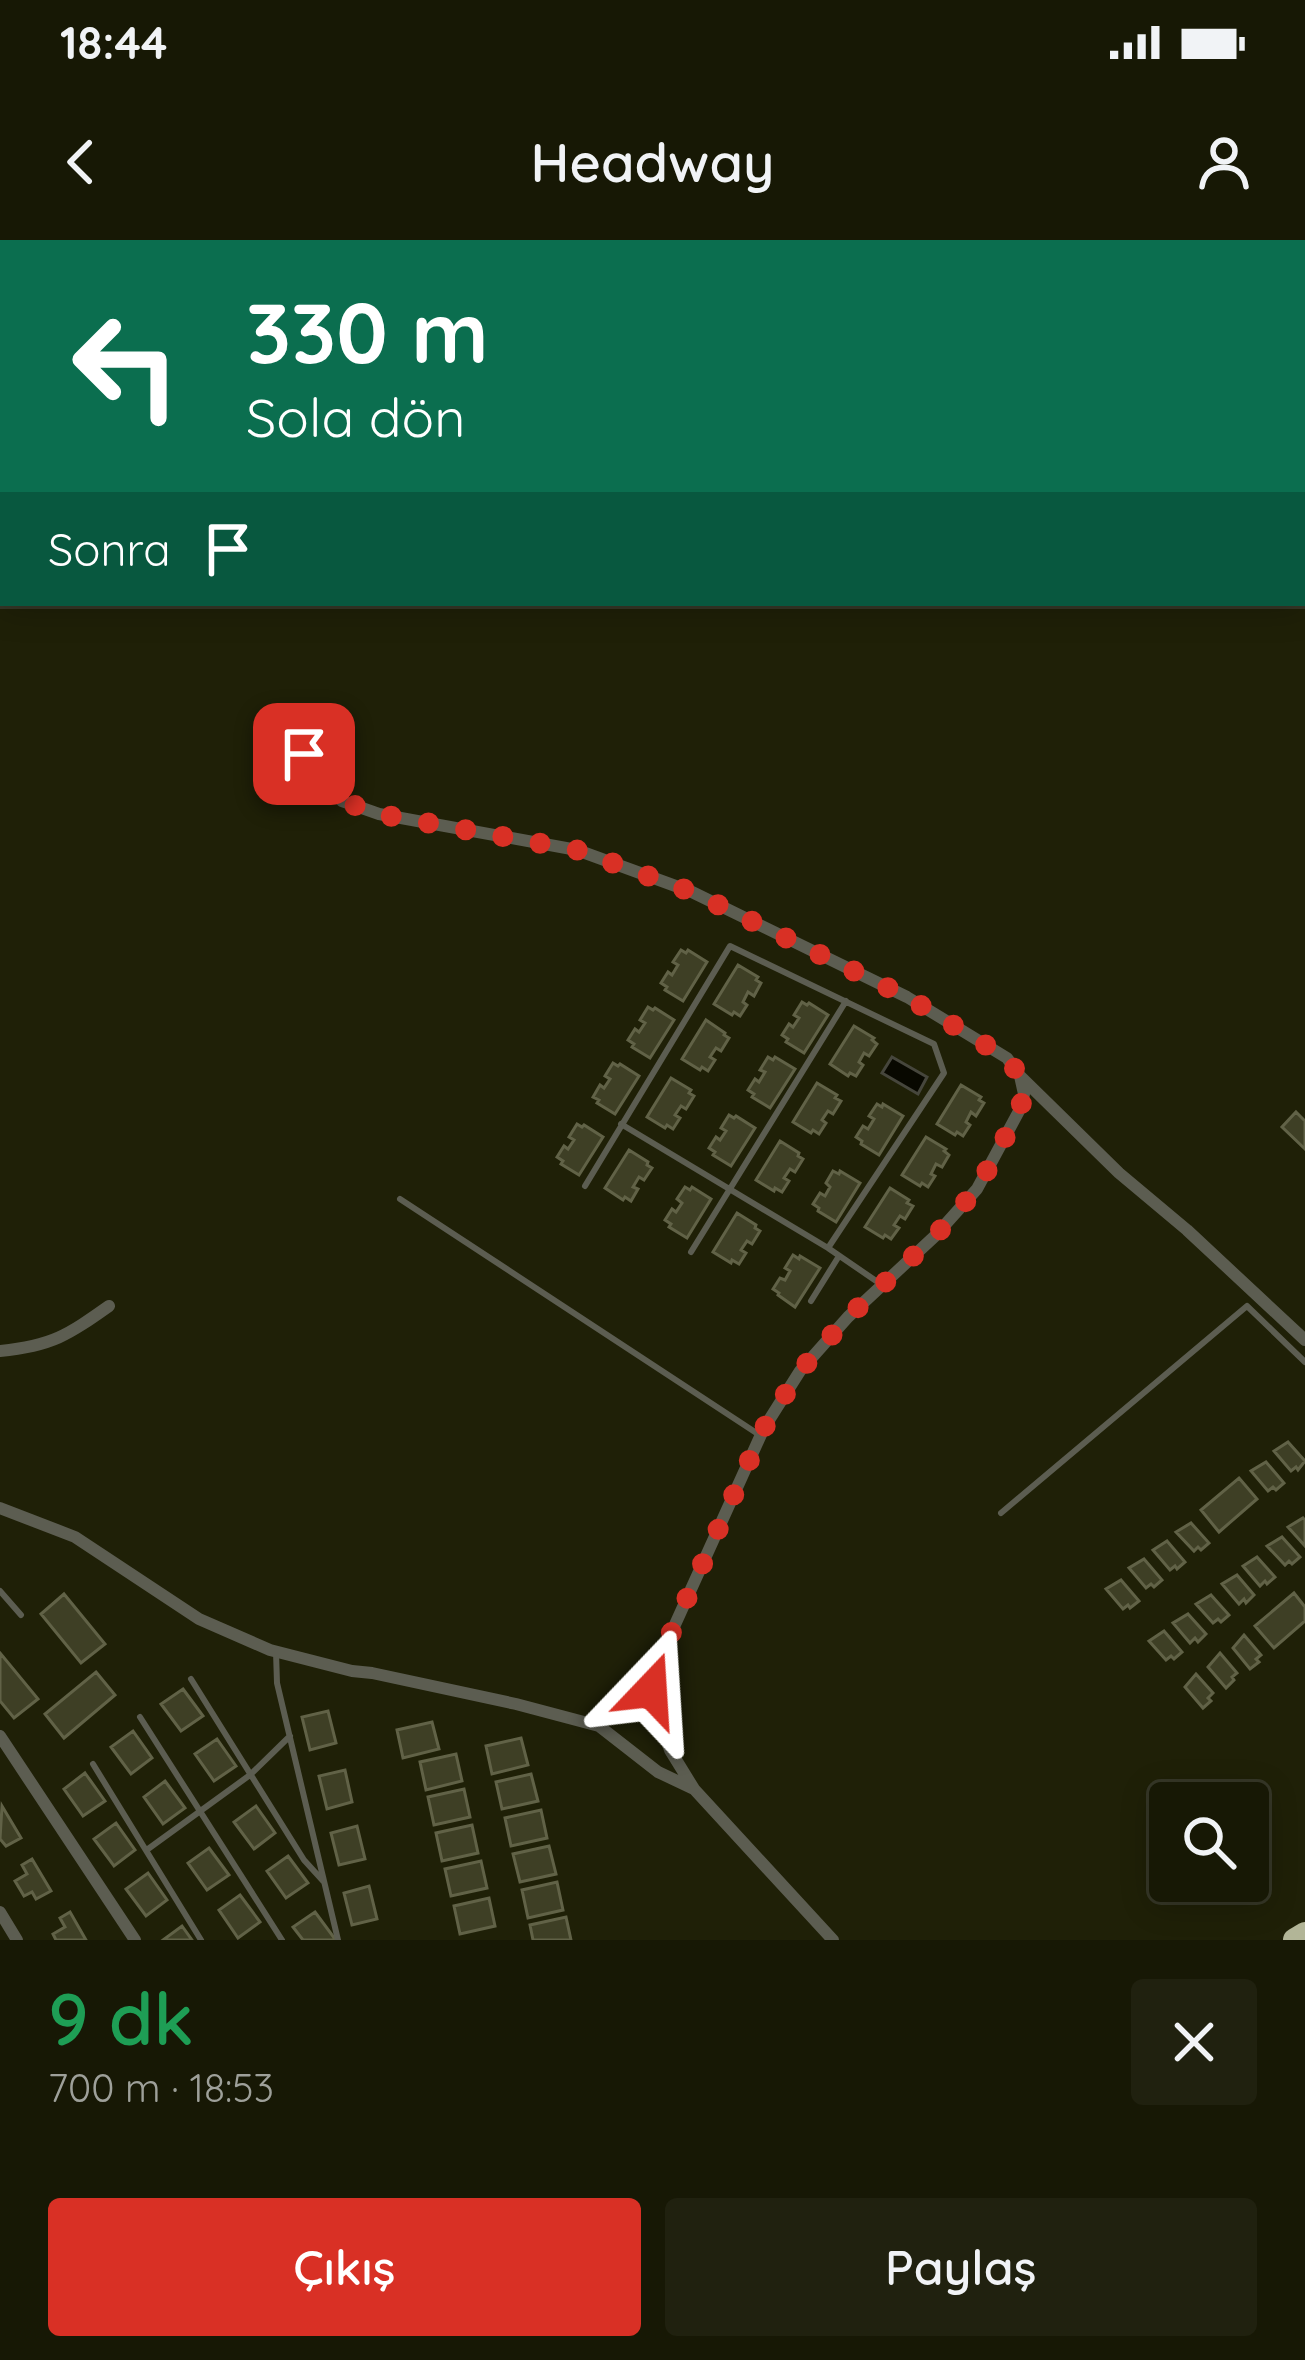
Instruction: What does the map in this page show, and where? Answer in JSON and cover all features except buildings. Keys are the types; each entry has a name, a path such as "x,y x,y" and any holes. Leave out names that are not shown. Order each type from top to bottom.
{"highway":[{"path":"1295,1940 1305,1934"}],"street":[{"path":"304,754 314,776 342,801 379,814 577,850 692,892 907,997 1007,1058 1119,1173 1305,1340"},
{"path":"832,1940 694,1790 670,1750 651,1690 659,1660 761,1436 800,1371 977,1189 1019,1112 1024,1094 1020,1076"},
{"path":"0,1351 31,1348 68,1335 109,1306"},
{"path":"0,1508 75,1537 200,1619 276,1652 599,1726 658,1772 694,1790"},
{"path":"0,1736 135,1940"},
{"path":"0,1912 17,1940"}],"lane":[{"path":"585,1186 730,946 934,1044 944,1073 828,1248"},
{"path":"691,1252 846,1001"},
{"path":"1019,1112 1044,1107 1055,1111"},
{"path":"621,1124 882,1285"},
{"path":"400,1199 761,1436"},
{"path":"811,1301 839,1256"},
{"path":"1001,1513 1247,1306 1305,1362"},
{"path":"0,1591 21,1615"},
{"path":"276,1652 277,1683 338,1940"},
{"path":"191,1679 304,1860 326,1884"},
{"path":"140,1717 282,1940"},
{"path":"147,1850 250,1774 290,1736"},
{"path":"93,1764 201,1940"}],"shaded area":[{"path":"892,1057 927,1077 918,1094 882,1073"}],"route":[{"path":"304,754 314,776 342,801 379,814 577,850 692,892 907,997 1007,1058 1020,1076 1024,1094 1019,1112 977,1189 935,1236 848,1317 800,1371 764,1428 659,1660 651,1690"}]}
